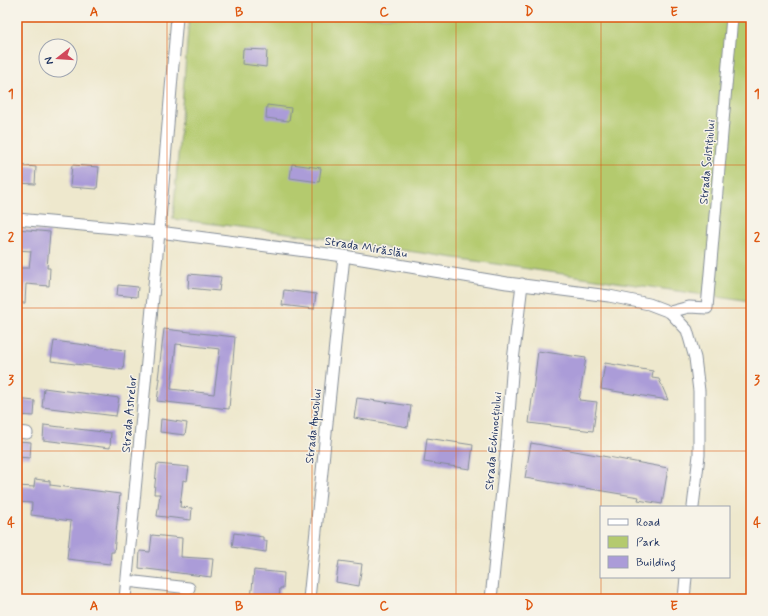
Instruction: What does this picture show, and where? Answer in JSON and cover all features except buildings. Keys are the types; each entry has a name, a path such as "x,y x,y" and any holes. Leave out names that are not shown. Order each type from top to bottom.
{"street":[{"name":"Strada Astrelor","path":"125,599 159,232 177,17"},
{"name":"Strada Solstițiului","path":"670,312 689,307 707,308 732,17"},
{"name":"Strada Mirăslău","path":"17,219 159,232 344,256 622,299 649,304 670,312"},
{"name":"Strada Apusului","path":"309,599 344,256"},
{"name":"Strada Echinocțiului","path":"491,599 513,362 522,284"},
{"path":"670,312 687,330 695,358 699,391 699,455 693,506"},
{"path":"684,599 686,578"},
{"path":"127,581 189,588"}],"green space":[{"path":"189,17 751,17 751,302 280,232 173,219"}]}
